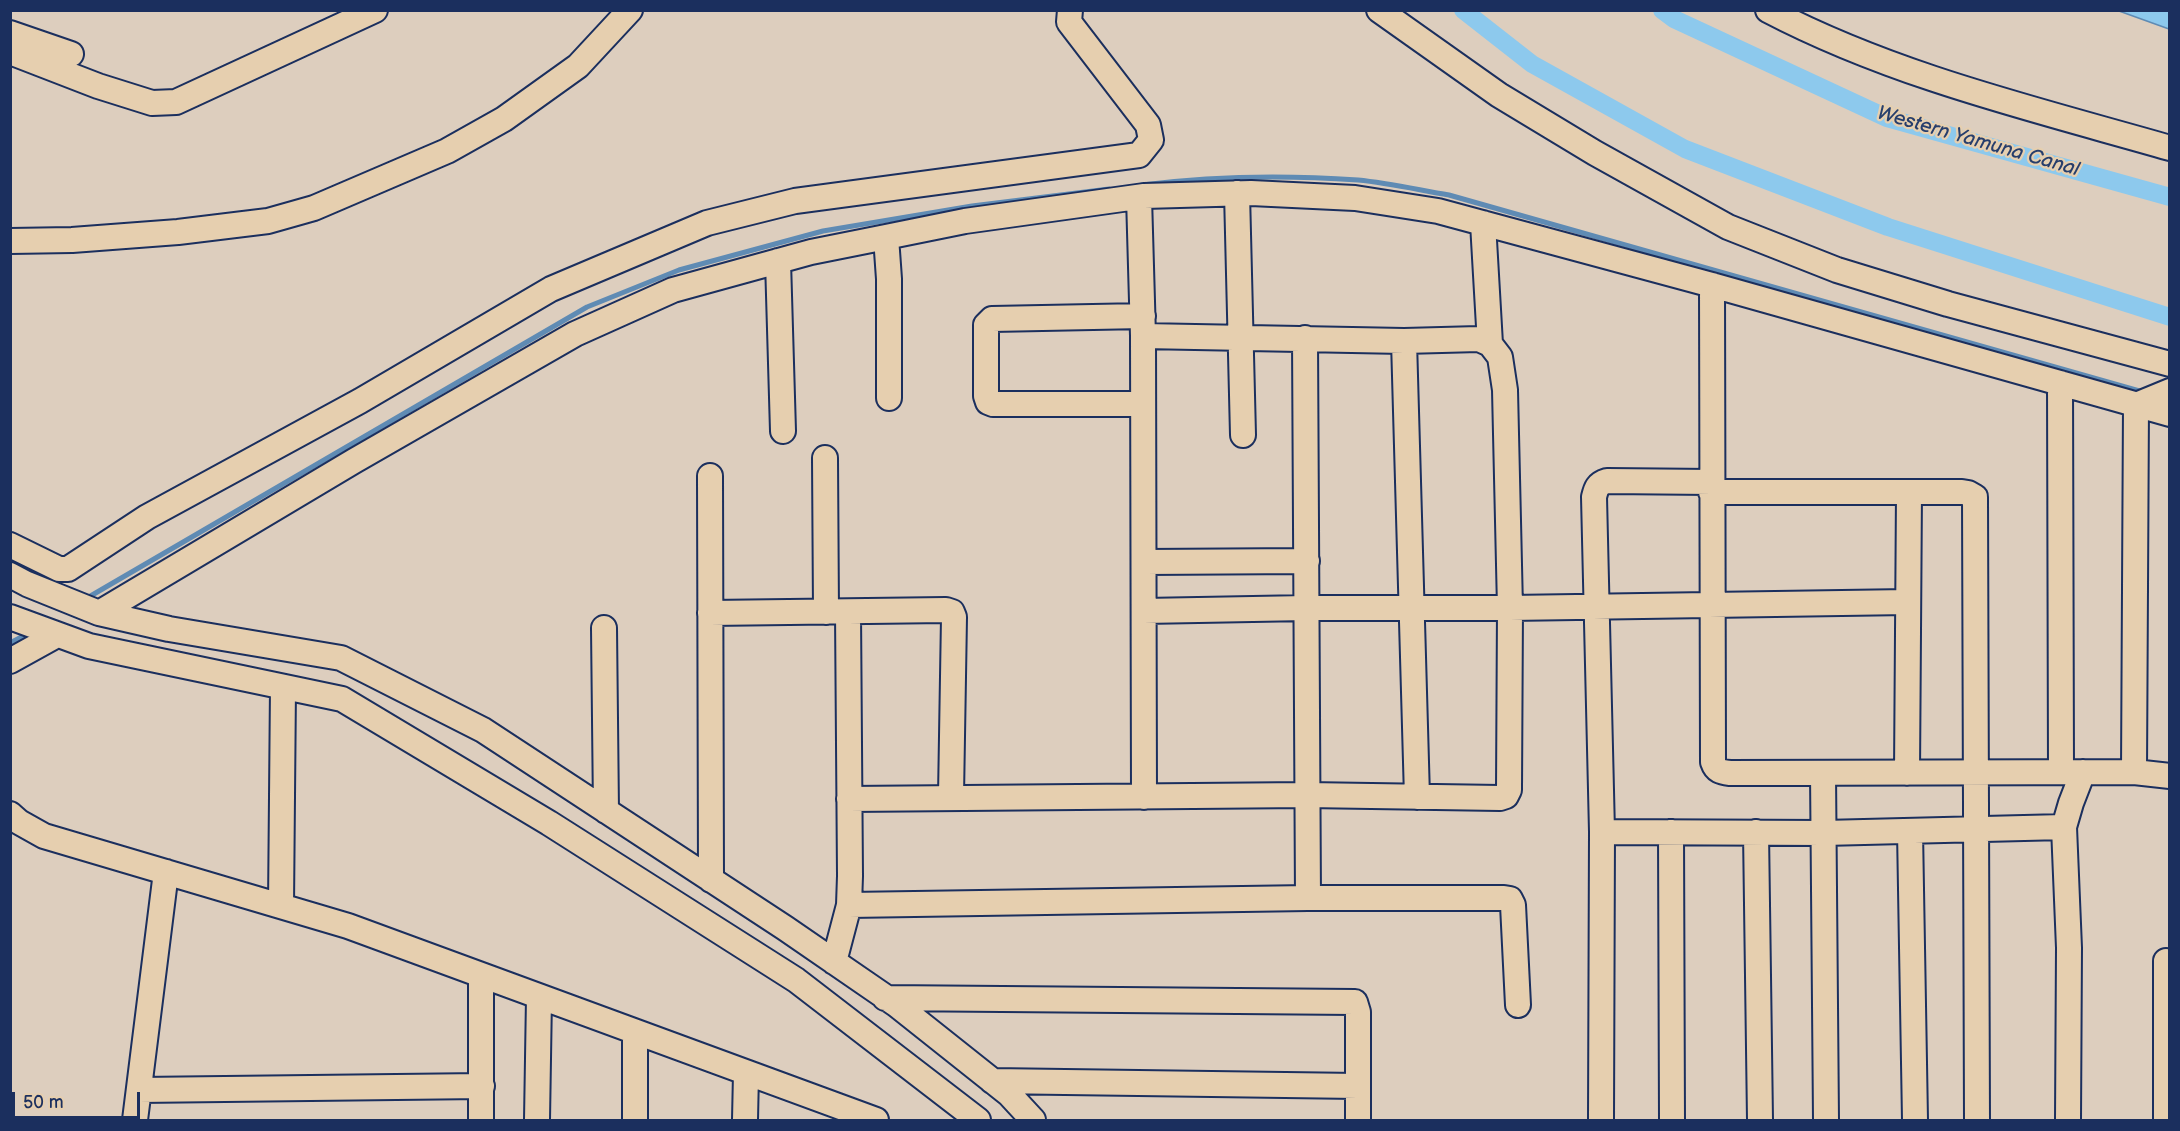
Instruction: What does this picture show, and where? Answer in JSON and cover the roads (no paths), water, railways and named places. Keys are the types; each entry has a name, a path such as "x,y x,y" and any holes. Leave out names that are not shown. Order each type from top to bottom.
{"street":[{"path":"10,52 98,86 152,103 164,104 176,102 375,10"},
{"path":"10,241 72,240 178,232 268,221 314,208 447,151 504,119 578,66 630,10"},
{"path":"10,545 59,569 68,569 147,517 360,401 551,289 707,223 795,201 1139,154 1151,140 1148,124 1069,22 1070,10"},
{"path":"1379,10 1499,95 1595,153 1728,227 1837,270 1948,304 2169,364"},
{"path":"1768,10 1815,35 1904,69 1977,93 2169,148"},
{"path":"10,33 71,54"},
{"path":"1237,193 1243,435"},
{"path":"99,613 354,461 575,334 673,290 811,252 965,221 1139,197 1237,193 1355,198 1438,212 1712,285 2169,414"},
{"path":"1139,197 1143,326 1144,797"},
{"path":"1483,223 1490,344"},
{"path":"886,237 890,290 889,398"},
{"path":"778,261 783,431"},
{"path":"1712,285 1713,762 1715,768 1721,772 1730,773 2134,772 2169,776"},
{"path":"849,798 1307,795 1500,798 1506,796 1509,790 1510,608 1505,390 1500,357 1490,344 1479,339 1404,341 1242,339 1143,326 992,319 986,325 986,396 988,402 993,404 1143,404"},
{"path":"1305,338 1308,898"},
{"path":"1404,341 1417,797"},
{"path":"2060,383 2072,772 2071,802 2064,828 2069,948 2068,1120"},
{"path":"2136,405 2169,391"},
{"path":"2134,772 2136,405"},
{"path":"825,458 838,612 849,798 849,905 834,962"},
{"path":"710,476 711,880"},
{"path":"1601,1120 1602,832 1594,498 1596,489 1601,483 1607,481 1712,487 1968,493 1976,501 1977,1120"},
{"path":"1907,773 1909,492"},
{"path":"1144,562 1307,561"},
{"path":"978,1120 796,980 549,823 342,699 89,646 57,635 11,618 19,580 99,613 169,629 341,658 483,730 885,998 1009,1094 1033,1120"},
{"path":"1144,611 1908,602"},
{"path":"710,613 946,610 952,612 954,616 951,796"},
{"path":"604,628 606,811"},
{"path":"10,661 57,635"},
{"path":"281,906 282,687"},
{"path":"1823,773 1826,1120"},
{"path":"10,814 19,822 44,836"},
{"path":"1602,832 1824,833 2064,828"},
{"path":"1910,831 1915,1120"},
{"path":"1671,832 1672,1120"},
{"path":"1756,832 1760,1120"},
{"path":"10,833 44,836 348,926 870,1119"},
{"path":"135,1120 166,872"},
{"path":"849,905 1308,898 1510,899 1514,905 1518,1005"},
{"path":"2166,961 2166,1120"},
{"path":"481,976 482,1120"},
{"path":"537,1120 539,997"},
{"path":"885,998 1352,1001 1357,1005 1358,1012 1358,1120"},
{"path":"635,1032 635,1120"},
{"path":"745,1120 746,1073"},
{"path":"992,1081 1358,1086"},
{"path":"139,1090 482,1086"}],"water":[{"path":"2119,11 2169,11 2169,29"}],"waterway":[{"path":"1463,10 1532,64 1685,149 1888,227 2170,317"},
{"name":"Western Yamuna Canal","path":"1662,10 1674,19 1887,118 2170,197"},
{"path":"1142,185 1222,178 1304,177 1370,181 1449,195 2143,392"},
{"path":"87,598 587,307 679,270 823,231 972,206 1109,189"},
{"path":"10,643 31,632"}]}
